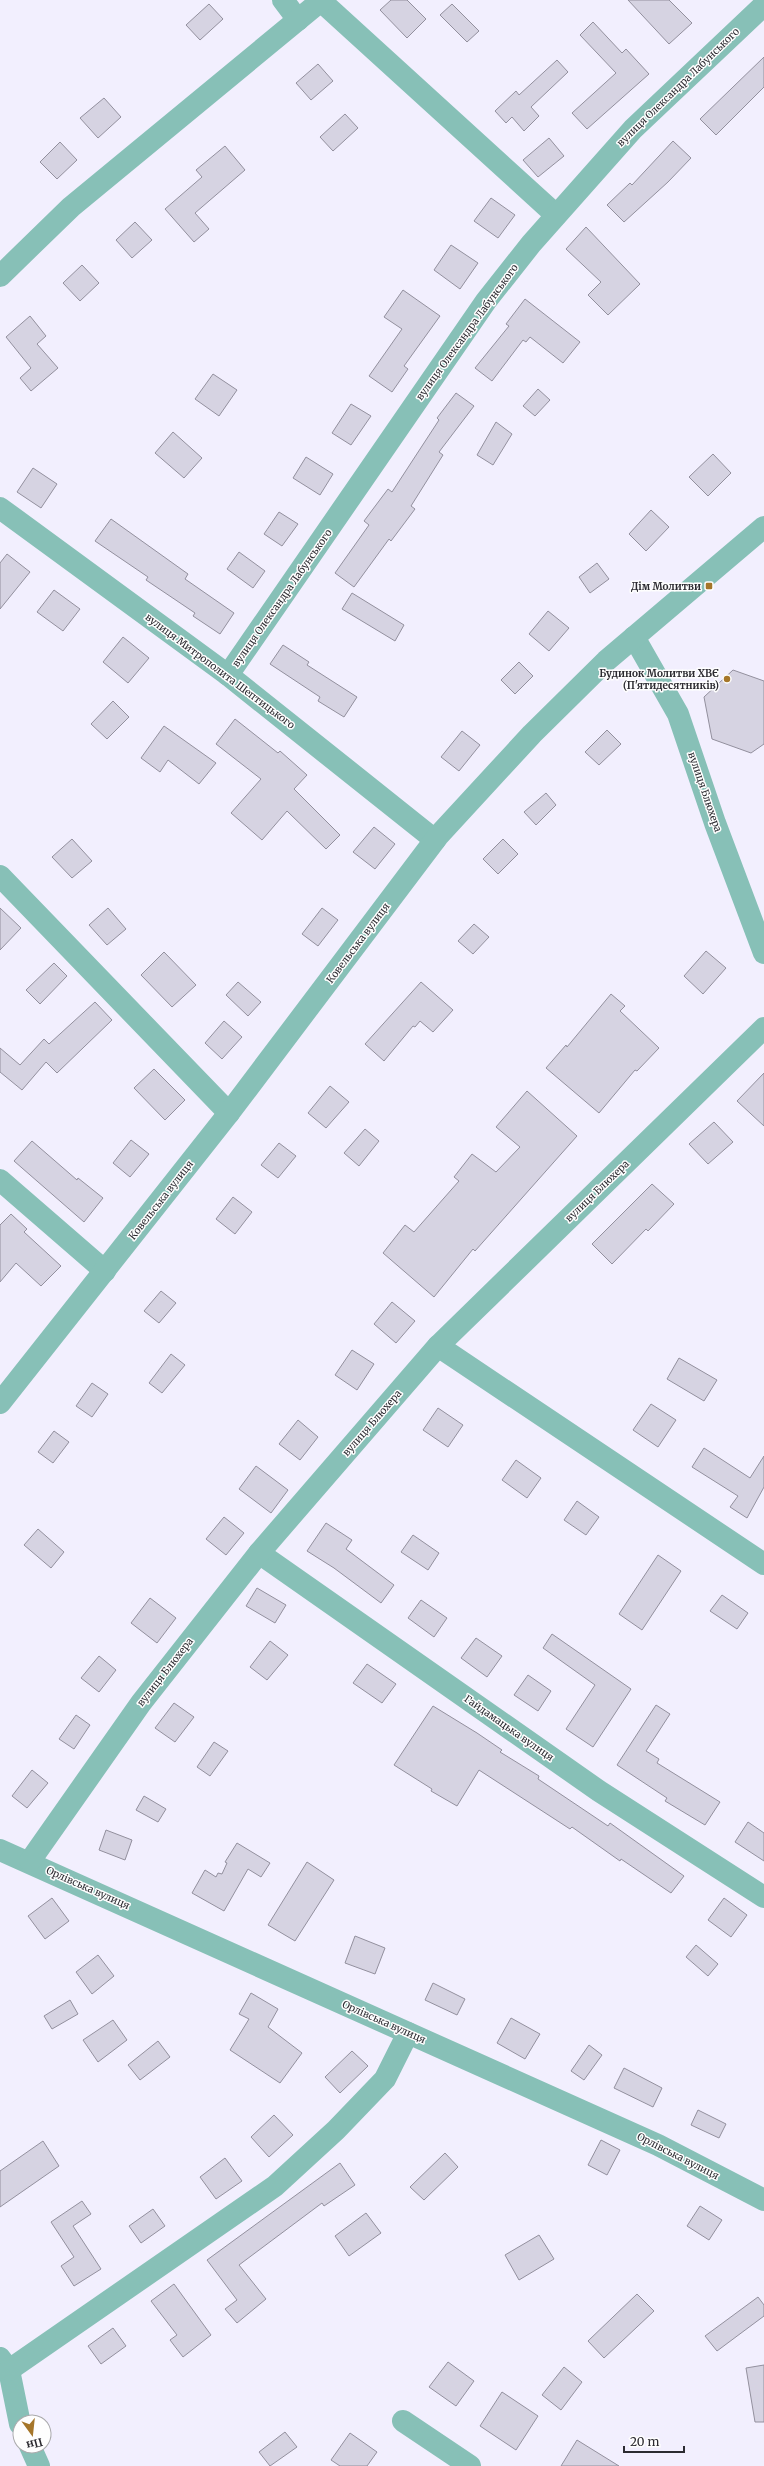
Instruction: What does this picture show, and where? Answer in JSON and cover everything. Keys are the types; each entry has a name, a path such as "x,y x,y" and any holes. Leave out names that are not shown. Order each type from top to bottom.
{"street":[{"path":"283,0 298,20"},
{"path":"0,276 71,207 322,0 556,215"},
{"name":"вулиця Олександра Лабунського","path":"228,676 486,301 556,215 632,129 764,5"},
{"name":"вулиця Митрополита Шептицького","path":"0,508 228,676 436,840"},
{"name":"Ковельська вулиця","path":"0,1404 229,1113 436,840 532,734 606,661 764,527"},
{"name":"вулиця Блюхера","path":"634,638 678,714 715,822 764,953"},
{"path":"0,876 229,1113"},
{"name":"вулиця Блюхера","path":"30,1861 141,1703 259,1553 438,1346 764,1028"},
{"path":"0,1180 105,1271"},
{"path":"438,1346 764,1564"},
{"name":"Гайдамацька вулиця","path":"259,1553 598,1791 764,1897"},
{"name":"Орлівська вулиця","path":"0,1850 30,1861 658,2145 764,2200"},
{"path":"18,2414 5,2364 275,2186 336,2130 386,2079 408,2033"},
{"path":"403,2421 470,2466"},
{"path":"34,2454 39,2466"}],"building":[{"path":"391,0 407,0 426,19 407,38 380,10"},
{"path":"628,0 669,0 692,23 669,44"},
{"path":"209,4 223,19 200,40 186,25"},
{"path":"452,4 479,31 467,42 440,15"},
{"path":"593,22 622,53 626,49 649,74 587,129 572,113 616,73 580,35"},
{"path":"764,57 764,87 716,135 700,119"},
{"path":"557,60 568,72 531,107 539,116 524,131 512,117 506,123 495,111 516,91 519,95"},
{"path":"318,64 333,81 311,100 296,83"},
{"path":"104,98 121,117 98,138 80,118"},
{"path":"345,114 358,128 333,151 320,137"},
{"path":"549,138 564,156 538,177 523,160"},
{"path":"673,141 691,158 668,182 624,222 607,205 630,183 632,185"},
{"path":"60,142 77,160 57,179 40,162"},
{"path":"225,146 245,170 195,213 209,229 194,242 165,209 202,177 196,170"},
{"path":"491,198 515,215 498,238 474,221"},
{"path":"135,222 152,240 132,258 116,240"},
{"path":"586,227 640,284 608,315 588,295 601,282 566,249"},
{"path":"451,245 478,263 460,289 434,270"},
{"path":"82,265 99,283 80,301 63,283"},
{"path":"403,290 440,316 404,366 408,369 392,392 369,376 402,329 384,317"},
{"path":"525,299 580,342 563,363 530,337 526,342 523,340 492,381 475,368 509,326 506,324"},
{"path":"30,316 46,336 37,344 58,368 31,391 20,378 31,368 6,337"},
{"path":"213,374 237,390 219,416 195,399"},
{"path":"538,389 550,400 535,416 523,406"},
{"path":"456,393 474,406 439,452 443,455 411,506 415,509 391,541 389,539 354,587 335,573 369,525 364,521 388,489 392,492 439,420 437,418"},
{"path":"351,404 371,416 351,445 332,433"},
{"path":"496,422 512,434 493,465 477,455"},
{"path":"173,432 202,458 184,478 155,453"},
{"path":"713,454 731,473 708,496 689,477"},
{"path":"306,457 333,474 320,495 293,478"},
{"path":"33,468 57,484 41,508 17,492"},
{"path":"651,510 669,527 646,551 629,534"},
{"path":"279,512 298,524 282,546 264,534"},
{"path":"111,519 188,574 185,579 234,613 220,634 193,616 195,613 146,580 148,577 95,541"},
{"path":"239,552 265,571 253,588 227,569"},
{"path":"7,554 30,572 0,609 0,563"},
{"path":"597,563 609,579 590,593 579,577"},
{"path":"54,590 80,609 63,631 37,612"},
{"path":"352,593 404,625 395,641 342,609"},
{"path":"548,611 569,628 549,651 529,634"},
{"path":"123,637 149,658 128,683 103,662"},
{"path":"283,645 309,662 307,665 357,697 344,717 318,701 320,697 270,664"},
{"path":"519,662 533,676 515,694 501,680"},
{"path":"733,670 764,681 764,744 751,753 712,739 704,697"},
{"path":"113,701 129,717 107,739 91,724"},
{"path":"235,719 278,753 280,751 307,775 294,789 340,835 326,849 287,811 262,840 231,813 261,779 216,744"},
{"path":"164,726 216,763 199,784 168,760 160,772 141,758"},
{"path":"607,730 621,744 599,765 585,752"},
{"path":"462,731 480,745 459,771 441,757"},
{"path":"546,793 556,805 536,825 524,812"},
{"path":"374,827 395,844 375,869 353,852"},
{"path":"72,839 92,861 72,878 52,857"},
{"path":"503,839 518,854 498,874 483,859"},
{"path":"0,908 21,928 0,950"},
{"path":"108,908 126,929 107,945 89,925"},
{"path":"322,908 338,920 318,946 302,934"},
{"path":"474,924 489,937 473,954 458,941"},
{"path":"706,951 726,968 703,994 684,976"},
{"path":"164,952 196,985 172,1007 141,975"},
{"path":"54,963 67,976 40,1004 26,990"},
{"path":"238,982 261,1002 248,1016 226,995"},
{"path":"421,982 453,1010 433,1032 420,1021 415,1027 413,1026 384,1061 365,1044"},
{"path":"611,994 625,1006 620,1011 659,1048 637,1071 635,1070 599,1113 546,1068 566,1045 567,1047"},
{"path":"95,1002 112,1020 57,1073 46,1062 22,1090 0,1072 0,1048 20,1065 44,1039 49,1044"},
{"path":"224,1021 242,1037 222,1059 205,1043"},
{"path":"154,1069 185,1100 165,1120 134,1088"},
{"path":"764,1073 764,1126 737,1101"},
{"path":"330,1086 349,1102 326,1128 308,1113"},
{"path":"527,1091 577,1136 475,1251 473,1249 434,1297 383,1253 405,1225 414,1232 459,1181 454,1177 472,1154 496,1172 520,1147 496,1127"},
{"path":"714,1122 733,1142 708,1164 689,1144"},
{"path":"365,1129 379,1141 359,1166 344,1153"},
{"path":"131,1140 149,1154 130,1177 113,1163"},
{"path":"32,1141 77,1180 78,1178 103,1198 84,1222 14,1161"},
{"path":"279,1143 296,1156 278,1178 261,1165"},
{"path":"652,1184 674,1204 648,1231 646,1229 612,1264 592,1244"},
{"path":"233,1197 252,1212 235,1234 216,1219"},
{"path":"11,1214 27,1229 24,1232 61,1266 41,1286 16,1263 0,1282 0,1225"},
{"path":"161,1291 176,1303 159,1323 144,1311"},
{"path":"392,1302 415,1321 396,1343 374,1324"},
{"path":"352,1350 374,1364 357,1390 335,1375"},
{"path":"171,1354 185,1365 162,1393 149,1383"},
{"path":"679,1358 717,1380 704,1401 667,1379"},
{"path":"92,1383 108,1394 92,1417 76,1406"},
{"path":"651,1404 676,1420 658,1447 633,1430"},
{"path":"438,1408 463,1425 448,1447 423,1430"},
{"path":"298,1420 318,1437 300,1460 279,1444"},
{"path":"54,1431 69,1442 53,1463 38,1452"},
{"path":"704,1448 750,1478 764,1456 764,1487 747,1518 730,1507 738,1496 692,1467"},
{"path":"516,1460 541,1478 527,1498 502,1480"},
{"path":"256,1466 288,1490 271,1513 239,1489"},
{"path":"577,1501 599,1517 586,1535 564,1520"},
{"path":"224,1517 244,1533 226,1555 206,1539"},
{"path":"326,1523 352,1540 346,1549 394,1585 381,1603 334,1568 307,1551"},
{"path":"38,1529 64,1552 51,1568 24,1545"},
{"path":"413,1535 439,1553 428,1570 401,1552"},
{"path":"658,1555 681,1571 642,1630 619,1614"},
{"path":"257,1588 286,1605 275,1623 246,1606"},
{"path":"722,1595 748,1613 737,1629 710,1611"},
{"path":"150,1598 176,1618 157,1643 131,1623"},
{"path":"421,1600 447,1618 434,1637 408,1618"},
{"path":"552,1634 631,1689 593,1747 566,1729 595,1685 543,1648"},
{"path":"476,1638 502,1656 487,1677 461,1658"},
{"path":"270,1641 288,1655 267,1680 250,1667"},
{"path":"99,1656 116,1670 99,1692 81,1678"},
{"path":"367,1664 396,1684 382,1703 353,1683"},
{"path":"528,1675 551,1691 538,1711 514,1695"},
{"path":"174,1703 194,1717 175,1742 155,1728"},
{"path":"656,1705 670,1714 646,1751 659,1759 657,1763 720,1802 705,1825 665,1801 667,1798 617,1765"},
{"path":"433,1706 502,1750 500,1752 539,1776 538,1779 608,1826 610,1823 684,1876 671,1893 621,1859 620,1861 572,1827 570,1829 479,1770 457,1806 431,1791 432,1789 394,1765"},
{"path":"76,1715 90,1725 74,1749 59,1739"},
{"path":"214,1742 228,1751 210,1776 197,1767"},
{"path":"32,1770 48,1783 27,1808 12,1796"},
{"path":"144,1796 166,1809 158,1822 136,1810"},
{"path":"748,1822 764,1833 764,1861 735,1842"},
{"path":"106,1830 132,1840 125,1860 99,1850"},
{"path":"237,1843 270,1863 261,1877 248,1869 224,1911 192,1893 205,1870 216,1877 218,1873 222,1874 227,1863 225,1862"},
{"path":"307,1862 334,1880 295,1941 268,1925"},
{"path":"52,1898 69,1921 45,1939 28,1916"},
{"path":"724,1898 747,1915 731,1937 708,1920"},
{"path":"355,1936 385,1948 375,1974 345,1963"},
{"path":"696,1945 718,1964 708,1976 686,1957"},
{"path":"98,1955 114,1976 92,1994 76,1972"},
{"path":"433,1983 465,1999 457,2015 425,2000"},
{"path":"251,1993 278,2009 268,2027 302,2053 280,2083 230,2050 249,2019 239,2014"},
{"path":"70,2000 78,2014 52,2029 44,2016"},
{"path":"511,2018 540,2034 525,2059 497,2043"},
{"path":"113,2020 127,2040 98,2062 83,2040"},
{"path":"158,2041 170,2057 140,2080 128,2065"},
{"path":"589,2045 602,2055 584,2080 571,2071"},
{"path":"352,2051 368,2066 340,2093 325,2077"},
{"path":"624,2068 662,2088 653,2107 614,2088"},
{"path":"698,2110 726,2124 719,2138 691,2125"},
{"path":"274,2115 293,2135 269,2157 251,2137"},
{"path":"601,2140 620,2150 607,2175 588,2165"},
{"path":"43,2141 59,2166 0,2207 0,2171"},
{"path":"445,2153 458,2167 424,2200 410,2187"},
{"path":"225,2158 242,2181 216,2199 200,2177"},
{"path":"340,2163 355,2185 324,2206 322,2203 239,2265 266,2299 237,2323 225,2309 237,2300 207,2260"},
{"path":"82,2201 91,2214 73,2226 101,2269 74,2286 61,2266 74,2257 51,2222"},
{"path":"700,2206 722,2220 709,2240 687,2226"},
{"path":"153,2209 165,2226 141,2243 129,2226"},
{"path":"366,2213 381,2233 349,2256 335,2236"},
{"path":"539,2235 554,2259 519,2280 505,2255"},
{"path":"174,2284 211,2335 183,2357 170,2340 177,2335 151,2301"},
{"path":"637,2294 654,2311 604,2358 588,2341"},
{"path":"758,2297 764,2305 764,2316 717,2351 705,2336"},
{"path":"113,2328 126,2346 101,2364 88,2346"},
{"path":"448,2362 474,2381 456,2406 429,2387"},
{"path":"764,2365 764,2422 755,2422 746,2368"},
{"path":"564,2367 582,2382 561,2410 542,2395"},
{"path":"502,2392 538,2416 516,2450 480,2426"},
{"path":"285,2432 297,2447 270,2466 259,2452"},
{"path":"350,2433 377,2452 367,2466 340,2466 331,2460"},
{"path":"577,2440 619,2466 561,2466"}],"place":[{"name":"Дім Молитви","path":"709,586"},
{"name":"Будинок Молитви ХВЄ (П'ятидесятників)","path":"727,679"}]}
